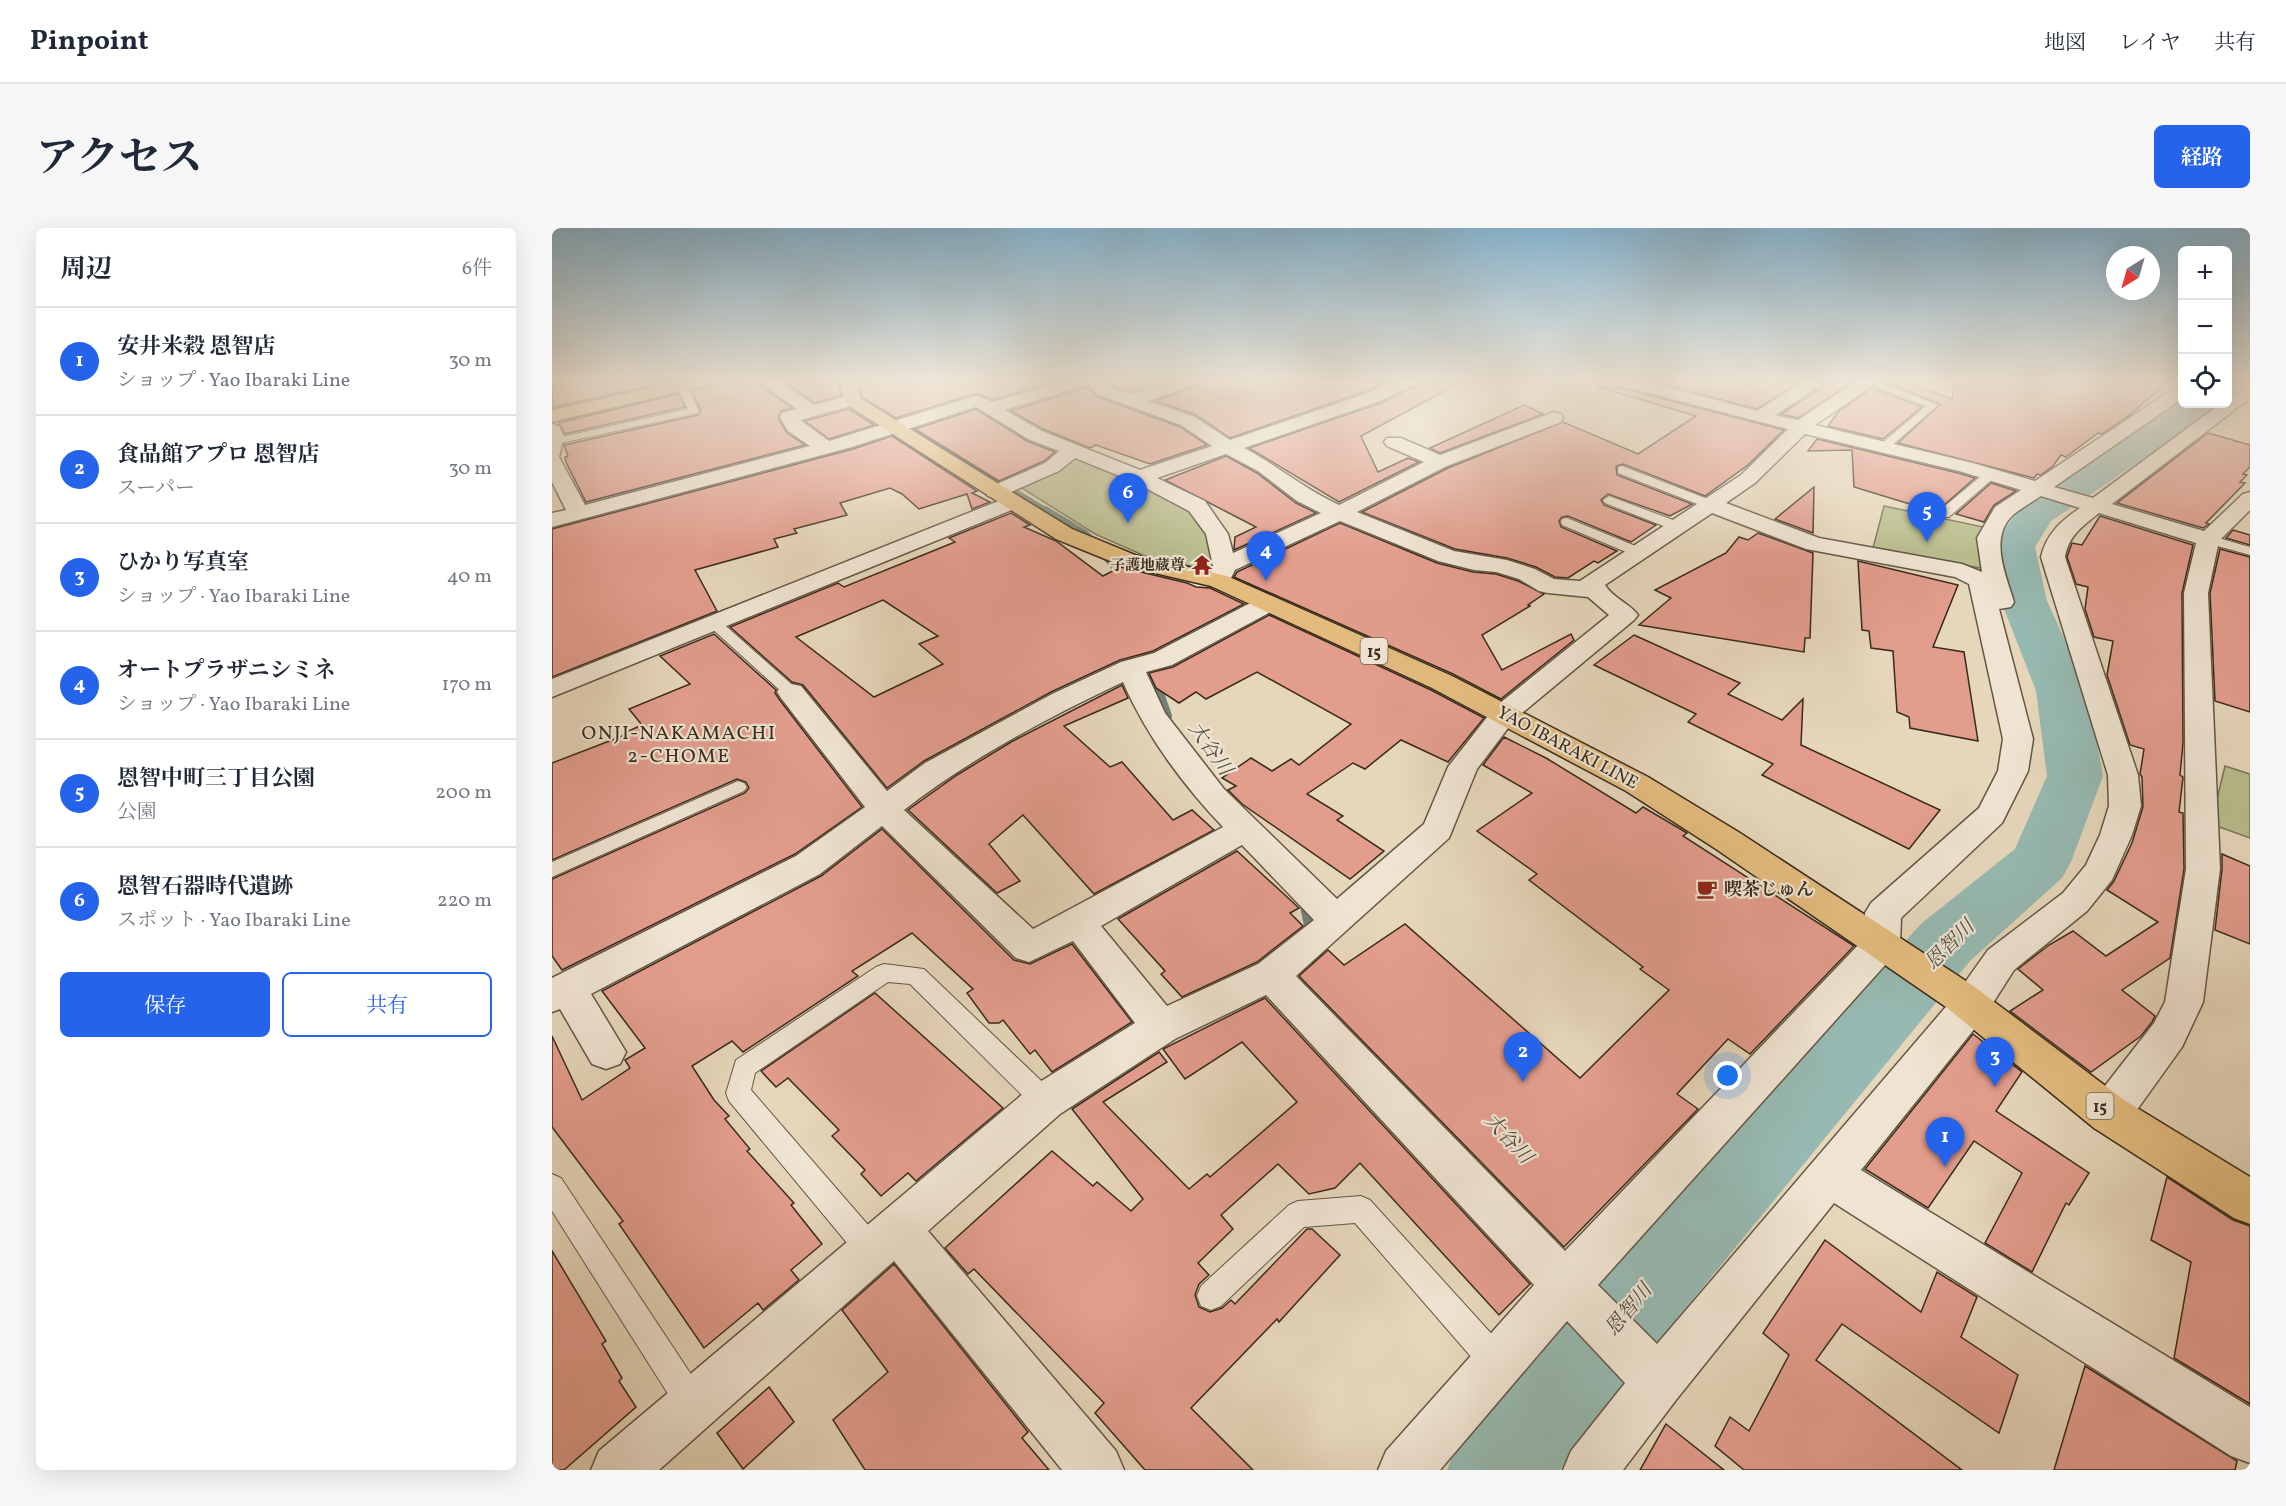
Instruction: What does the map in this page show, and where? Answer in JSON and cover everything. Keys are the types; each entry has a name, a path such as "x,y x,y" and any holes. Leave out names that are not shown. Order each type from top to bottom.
{"main road":[{"name":"YAO IBARAKI LINE","path":"912,438 1064,534 1128,560 1222,573 1267,603 1505,713 1637,784 1889,948 1965,1001 2109,1114 2250,1202"}],"street":[{"path":"811,438 826,448"},
{"path":"552,520 862,438"},
{"path":"1042,438 1139,477 1197,506 1217,534 1222,573 1440,462 1502,438"},
{"path":"1214,438 1265,467 1304,497 1446,556 1474,563 1499,565 1527,574 1548,586 1596,590"},
{"path":"1139,477 1250,438"},
{"path":"618,1470 1045,1101 1161,1027 1271,975 1336,921 1438,830 1463,767 1505,713 1625,615 1590,584 1748,479 1790,438"},
{"path":"1849,438 1991,474 2090,506 2208,539"},
{"path":"2018,739 2032,720 1991,563 1988,538 2003,512 2042,490 2116,438"},
{"path":"1590,1470 1653,1378 1830,1176 1965,1001 2001,960 2075,902 2100,871 2116,835 2125,806 2123,775 2053,557 2056,543 2066,528 2090,506 2184,438"},
{"path":"1394,442 1440,462"},
{"path":"552,447 578,513"},
{"path":"552,689 712,622 857,566 1003,497 1052,467 1071,450"},
{"path":"2109,1114 2168,1035 2184,1002 2203,869 2196,593 2208,539 2249,499"},
{"path":"1405,1470 1566,1285 1889,948 1883,913 1991,815 2013,771 2018,739 1980,580 1962,571 1814,544 1708,504"},
{"path":"606,1052 560,992 808,865 936,770 1062,700 1131,668 1163,659 1267,603"},
{"path":"1131,668 1152,715 1213,797 1336,921"},
{"path":"791,692 884,809 1029,948 1245,829"},
{"path":"1078,921 1161,1027"},
{"path":"1271,975 1653,1378"},
{"path":"1830,1176 2250,1437"},
{"path":"885,1240 1097,1470"}],"lane":[{"path":"552,447 588,438"},
{"path":"1885,446 1894,438"},
{"path":"1622,470 1708,504"},
{"path":"1944,514 1991,474"},
{"path":"1609,500 1676,526"},
{"path":"1567,522 1638,552"},
{"path":"2208,539 2250,551"},
{"path":"712,622 791,692"},
{"path":"552,870 738,787"},
{"path":"885,1240 738,1093 744,1067 884,973 916,975 1045,1101"},
{"path":"552,1187 693,1405"},
{"path":"1211,1296 1298,1214 1361,1209 1497,1364"}],"green space":[{"path":"1074,455 1154,488 1191,512 1204,527 1213,544 1217,572 1145,556 1095,534 1017,485"},
{"path":"1884,506 1983,527 1980,537 1985,569 1873,548"},
{"path":"2225,766 2250,774 2250,838 2211,824"}],"building":[{"path":"595,438 794,438 805,445 586,502 566,462 565,457 568,456 564,445"},
{"path":"886,438 895,438 977,491 972,493 990,502 972,509 967,494 919,509 902,494 890,488 840,503 847,515 794,529 797,533 774,539 778,547 695,570 717,611 552,677 552,529 853,449"},
{"path":"929,438 1022,438 1055,452 1044,461 999,481"},
{"path":"1065,438 1196,438 1207,445 1150,464 1096,445 1090,448"},
{"path":"1278,438 1362,438 1378,472 1408,458 1419,462 1339,502 1249,448"},
{"path":"1452,438 1480,438 1440,453 1430,448"},
{"path":"1523,438 1600,438 1638,454 1662,438 1776,438 1748,465 1705,496 1623,464 1616,466 1617,475 1692,504 1670,516 1608,494 1601,500 1604,505 1656,525 1631,542 1568,516 1562,517 1559,521 1561,527 1617,551 1598,563 1594,561 1568,578 1555,577 1536,567 1507,558 1455,549 1362,512 1448,468"},
{"path":"1903,438 2091,438 2066,457 2061,455 2053,466 2034,478 1898,443"},
{"path":"2202,438 2225,438 2250,445 2250,467 2243,474 2247,475 2240,482 2245,483 2203,528 2117,503"},
{"path":"1817,439 1975,478 1936,512 1854,487 1852,450 1808,451"},
{"path":"1226,456 1257,473 1296,503 1316,513 1234,550 1235,537 1256,527 1165,480"},
{"path":"1991,483 2016,491 1994,505 1984,522 1956,514"},
{"path":"1814,487 1813,533 1775,519"},
{"path":"1011,513 1030,525 1024,527 1056,541 1103,576 1120,567 1196,587 1210,588 1244,604 1153,651 1120,660 1051,692 924,761 887,788 803,685 792,682 730,627 838,583 844,587 955,542 949,538","holes":["883,600 938,636 919,644 943,664 874,697 796,637"]},
{"path":"2100,516 2193,545 2182,593 2183,743 2180,775 2183,777 2179,812 2183,813 2184,869 2170,958 2122,990 2155,1016 2152,1022 2141,1036 2091,1072 2010,1011 2043,990 2018,969 2049,945 2073,931 2106,956 2158,922 2107,890 2114,881 2132,843 2143,807 2140,774 2144,749 2130,745 2107,675 2113,641 2094,637 2085,609 2088,587 2076,584 2067,557 2072,543 2082,545"},
{"path":"1340,523 1437,563 1473,572 1496,574 1518,581 1544,594 1528,605 1530,606 1482,635 1502,670 1571,634 1574,640 1501,699 1453,674 1234,577 1237,572"},
{"path":"2233,530 2250,535 2250,545 2226,538"},
{"path":"1758,533 1813,553 1810,638 1805,638 1804,652 1639,625 1671,598 1655,590 1726,553 1739,537 1748,540"},
{"path":"2220,549 2250,557 2250,712 2215,701 2210,593"},
{"path":"1858,561 1958,585 1933,647 1964,652 1978,741 1910,728 1909,717 1897,712 1893,651 1871,648 1869,631 1862,630"},
{"path":"1269,615 1431,690 1484,718 1448,762 1401,740 1365,769 1353,763 1307,794 1343,816 1337,820 1384,851 1350,879 1242,804 1228,790 1236,786 1222,778 1251,758 1272,771 1291,759 1299,765 1351,724 1257,672 1206,699 1196,692 1179,703 1156,688 1149,673 1173,667"},
{"path":"714,634 776,690 775,693 779,699 862,807 795,854 562,970 552,956 552,879 745,793 749,788 746,782 737,779 552,860 552,763 625,735 624,733 642,725 629,709 690,684 660,656"},
{"path":"1634,635 1740,683 1728,694 1782,720 1803,699 1801,745 1940,810 1909,849 1762,775 1773,764 1688,722 1696,714 1594,665"},
{"path":"1122,685 1128,698 1064,726 1110,767 1122,762 1173,820 1192,810 1214,830 1094,894 1023,815 989,844 1020,881 997,893 908,810 957,775 1011,742"},
{"path":"1504,737 1546,758 1636,813 1643,807 1682,830 1687,833 1683,836 1854,946 1750,1054 1728,1039 1677,1094 1698,1109 1564,1247 1299,976 1328,950 1344,965 1405,924 1580,1078 1669,990 1640,969 1643,967 1529,880 1537,874 1477,831 1532,793 1483,765"},
{"path":"882,829 1014,960 1030,964 1072,944 1132,1022 1052,1072 1035,1050 1030,1054 1003,1020 999,1023 989,1023 967,993 973,989 912,933 852,971 858,976 743,1052 732,1041 692,1066 714,1100 729,1116 725,1119 750,1149 747,1151 794,1203 791,1205 822,1244 791,1270 799,1280 763,1310 758,1303 704,1348 619,1224 623,1221 552,1127 552,1036 582,1100 630,1068 625,1060 645,1048 602,991 821,876"},
{"path":"1237,851 1299,908 1290,913 1303,926 1257,962 1182,997 1161,974 1165,971 1118,919"},
{"path":"2222,854 2250,866 2250,944 2215,930"},
{"path":"875,993 1003,1108 916,1181 908,1173 881,1196 861,1174 865,1170 832,1136 839,1130 788,1078 776,1087 761,1071"},
{"path":"1265,998 1530,1284 1499,1315 1360,1163 1335,1188 1309,1194 1278,1164 1221,1215 1233,1229 1198,1263 1209,1275 1199,1284 1195,1295 1199,1307 1210,1312 1222,1308 1231,1300 1235,1304 1307,1229 1312,1229 1340,1255 1279,1322 1277,1319 1191,1408 1253,1470 1145,1470 1095,1413 1104,1403 974,1269 968,1274 945,1248 1052,1151 1093,1186 1097,1182 1131,1211 1143,1199 1072,1109 1159,1052 1167,1062 1103,1102 1189,1189 1207,1174 1210,1177 1297,1102 1242,1042 1185,1079 1163,1049"},
{"path":"1973,1034 2022,1072 1996,1111 2089,1173 2069,1205 2066,1203 2032,1272 1985,1243 2022,1173 1974,1141 1928,1208 1865,1169"},
{"path":"2167,1177 2233,1220 2250,1226 2250,1404 2174,1358 2191,1262 2151,1240"},
{"path":"1825,1240 1921,1312 1937,1272 1977,1297 1961,1337 2018,1375 1999,1433 1842,1324 1816,1360 1962,1470 1744,1470 1715,1446 1730,1417 1749,1431 1789,1355 1763,1333"},
{"path":"552,1251 606,1341 602,1344 622,1378 619,1381 636,1407 564,1470 552,1470"},
{"path":"894,1264 1028,1432 1022,1438 1049,1470 865,1470 833,1420 888,1372 842,1310"},
{"path":"2085,1366 2237,1461 2235,1470 2054,1470"},
{"path":"769,1387 794,1422 743,1469 717,1433"},
{"path":"1666,1424 1724,1470 1640,1470"}],"waterway":[{"name":"大谷川","path":"925,438 1047,511"},
{"name":"恩智川","path":"1497,1470 1635,1299 1946,942 2040,862 2075,776 2062,691 2024,601 2014,547 2036,513 2150,438"},
{"name":"大谷川","path":"1045,510 1085,534 1113,564 1124,581"},
{"name":"大谷川","path":"1140,641 1153,676"},
{"name":"大谷川","path":"1152,674 1167,716"},
{"name":"大谷川","path":"1305,901 1317,959 1327,970"},
{"name":"大谷川","path":"1600,1262 1635,1299"}],"place":[{"name":"恩智石器時代遺跡","path":"1128,523"},
{"name":"恩智中町三丁目公園","path":"1927,542"},
{"name":"子護地蔵尊","path":"1202,565"},
{"name":"オートプラザニシミネ","path":"1266,581"},
{"name":"喫茶じゅん","path":"1707,889"},
{"name":"食品館アプロ 恩智店","path":"1523,1082"},
{"name":"ひかり写真室","path":"1995,1087"},
{"name":"安井米穀 恩智店","path":"1945,1167"}],"district":[{"name":"ONJI-NAKAMACHI 2-CHOME","path":"679,744"}]}
